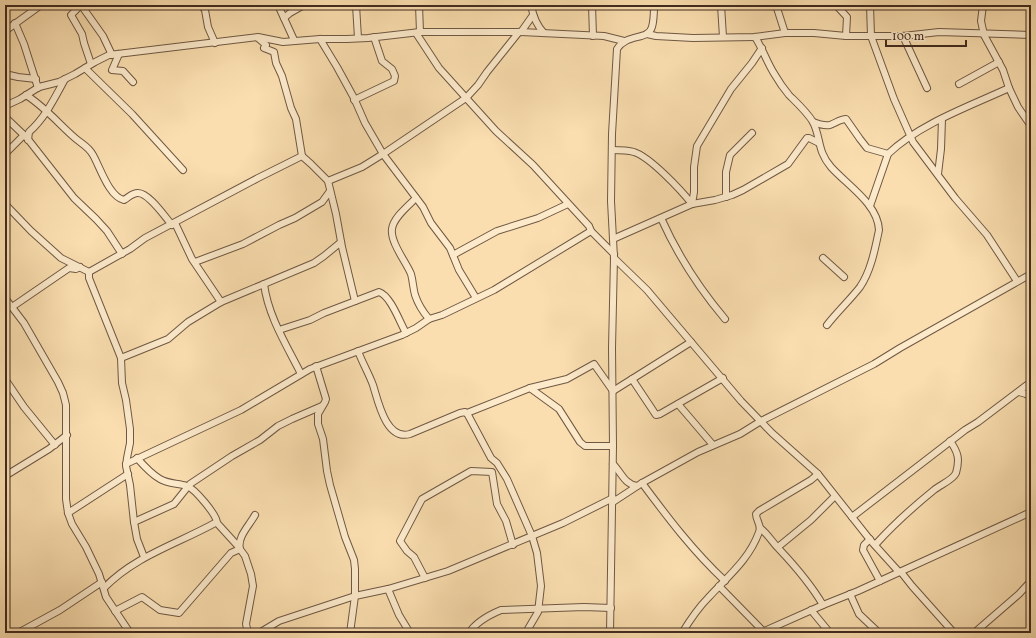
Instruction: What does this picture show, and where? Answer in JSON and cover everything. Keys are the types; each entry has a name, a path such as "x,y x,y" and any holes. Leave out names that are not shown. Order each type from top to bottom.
{"street":[{"path":"5,31 41,5"},
{"path":"91,64 82,34 71,15 81,5 103,36 112,55"},
{"path":"201,5 205,10 208,27 215,43"},
{"path":"278,5 294,40"},
{"path":"284,18 304,5"},
{"path":"356,5 358,38"},
{"path":"419,5 418,32 439,68 511,146 533,165 614,256 647,290 741,401 818,474 875,545 954,633"},
{"path":"531,5 537,25 544,33"},
{"path":"592,5 593,36"},
{"path":"647,34 653,26 654,5"},
{"path":"721,5 723,37"},
{"path":"776,5 785,33"},
{"path":"836,5 847,17 846,36"},
{"path":"870,5 871,36 894,99 911,137 955,198 987,235 1017,281"},
{"path":"983,5 981,21 984,34 999,62 1018,107 1031,126"},
{"path":"328,182 362,167 466,98 533,15"},
{"path":"15,23 24,44 38,88"},
{"path":"5,106 38,88 65,79 91,64 112,55 258,37 283,42 294,40 374,37 418,32 520,32 604,36 624,41"},
{"path":"610,633 613,500 612,348 614,256 611,201 617,49 621,43 647,34 656,36 693,38 755,37 785,33 814,33 846,36 903,36 939,32 1031,35"},
{"path":"903,36 927,88"},
{"path":"258,37 266,45 264,48 274,52 276,63 282,76 291,108 296,119 302,156 328,182 355,301"},
{"path":"354,100 394,81 395,76 392,69 382,61 374,37"},
{"path":"755,37 762,48 774,74 787,93 813,122 816,128 818,144 824,158 831,167 866,201 877,220 879,230 868,272 848,302 828,325"},
{"path":"320,39 337,67 365,123 383,154 416,198 453,255 459,270 476,298"},
{"path":"692,204 697,146 731,89 762,48"},
{"path":"119,54 112,70 123,71 133,82"},
{"path":"959,84 999,62"},
{"path":"85,68 132,114 183,170"},
{"path":"5,74 36,79"},
{"path":"5,154 27,138 29,132 39,123 47,112 65,79"},
{"path":"870,206 888,154 894,148 926,126 1009,88"},
{"path":"26,95 37,102 76,140 85,145 93,155 106,182 120,199 124,200 131,194 142,193 156,205 173,224 194,262 221,302"},
{"path":"5,117 27,138 74,198 107,231 122,254"},
{"path":"813,122 829,125 846,119 868,148 888,154"},
{"path":"938,174 942,119"},
{"path":"726,197 725,177 730,155 752,132"},
{"path":"613,239 692,204 726,197 743,190 783,168 807,138 810,138 818,144"},
{"path":"612,150 629,151 638,154 657,168 684,194 692,204"},
{"path":"89,272 122,254 145,238 302,156"},
{"path":"194,262 243,244 295,218 322,202 330,191"},
{"path":"416,198 398,217 391,230 392,237 410,273 415,295 422,310 429,319"},
{"path":"5,204 31,231 61,258 89,272"},
{"path":"453,255 497,231 538,218 568,204"},
{"path":"661,218 682,261 699,286 725,319"},
{"path":"126,464 241,410 316,366 406,333 429,319 442,315 494,290 592,231"},
{"path":"121,358 168,339 188,322 221,302 314,263 341,242"},
{"path":"822,258 844,277"},
{"path":"12,307 69,268 76,269 80,267"},
{"path":"89,272 89,278 121,358 122,383 130,429 130,443 126,464 137,539 144,557"},
{"path":"258,633 279,621 355,596 425,578 448,570 513,545 613,500 698,452 740,434 761,421 874,364 1031,274"},
{"path":"264,284 265,295 276,327 279,330 301,374"},
{"path":"279,330 310,320 324,313 379,292 383,293 393,307 406,333"},
{"path":"5,298 24,324 58,382 63,394 66,405 66,499 68,513 72,524 86,547 103,585 106,597 130,633"},
{"path":"613,391 691,342"},
{"path":"358,351 372,384 380,411 388,423 399,434 404,436 449,417 465,412 467,413 530,388 567,379 594,364 613,391"},
{"path":"316,366 326,399 326,402 318,414 318,424 323,439 327,470 330,485 354,560 355,596 350,633"},
{"path":"632,379 656,415 723,378"},
{"path":"5,379 24,407 55,445"},
{"path":"852,517 950,441 1031,382"},
{"path":"530,388 559,409 580,442 585,446 613,446"},
{"path":"1019,392 1031,397"},
{"path":"678,404 713,446"},
{"path":"134,522 174,504 179,500 187,486 278,426 323,406"},
{"path":"467,413 491,458 497,463 507,479 532,536 539,563 541,586 538,614 528,630 530,633"},
{"path":"5,476 39,456 67,435"},
{"path":"875,545 886,533 940,485 953,477 956,472 958,453 950,441"},
{"path":"137,458 159,479 168,483 187,486 197,493 215,516 217,523 245,556 253,586 246,624 248,633"},
{"path":"613,464 630,484 640,484"},
{"path":"425,578 414,557 400,541 422,500 472,471 492,472 497,504 506,521 513,545"},
{"path":"68,513 128,474"},
{"path":"818,474 759,511 756,517 760,528 798,569 824,604"},
{"path":"640,484 681,535 725,581"},
{"path":"778,547 811,520 835,496"},
{"path":"719,586 763,633 824,604 880,581 1031,512"},
{"path":"240,549 239,545 241,537 255,516"},
{"path":"18,633 103,585 144,557 160,551 177,541 217,523"},
{"path":"682,633 698,609 743,561 760,528"},
{"path":"870,539 864,545 863,550 880,581"},
{"path":"115,611 142,598 160,610 179,613 231,553 240,549"},
{"path":"974,633 1030,584"},
{"path":"388,588 399,616 410,633"},
{"path":"850,594 860,614 879,633"},
{"path":"469,633 480,621 501,610 539,608 611,608"},
{"path":"811,610 830,633"}]}
